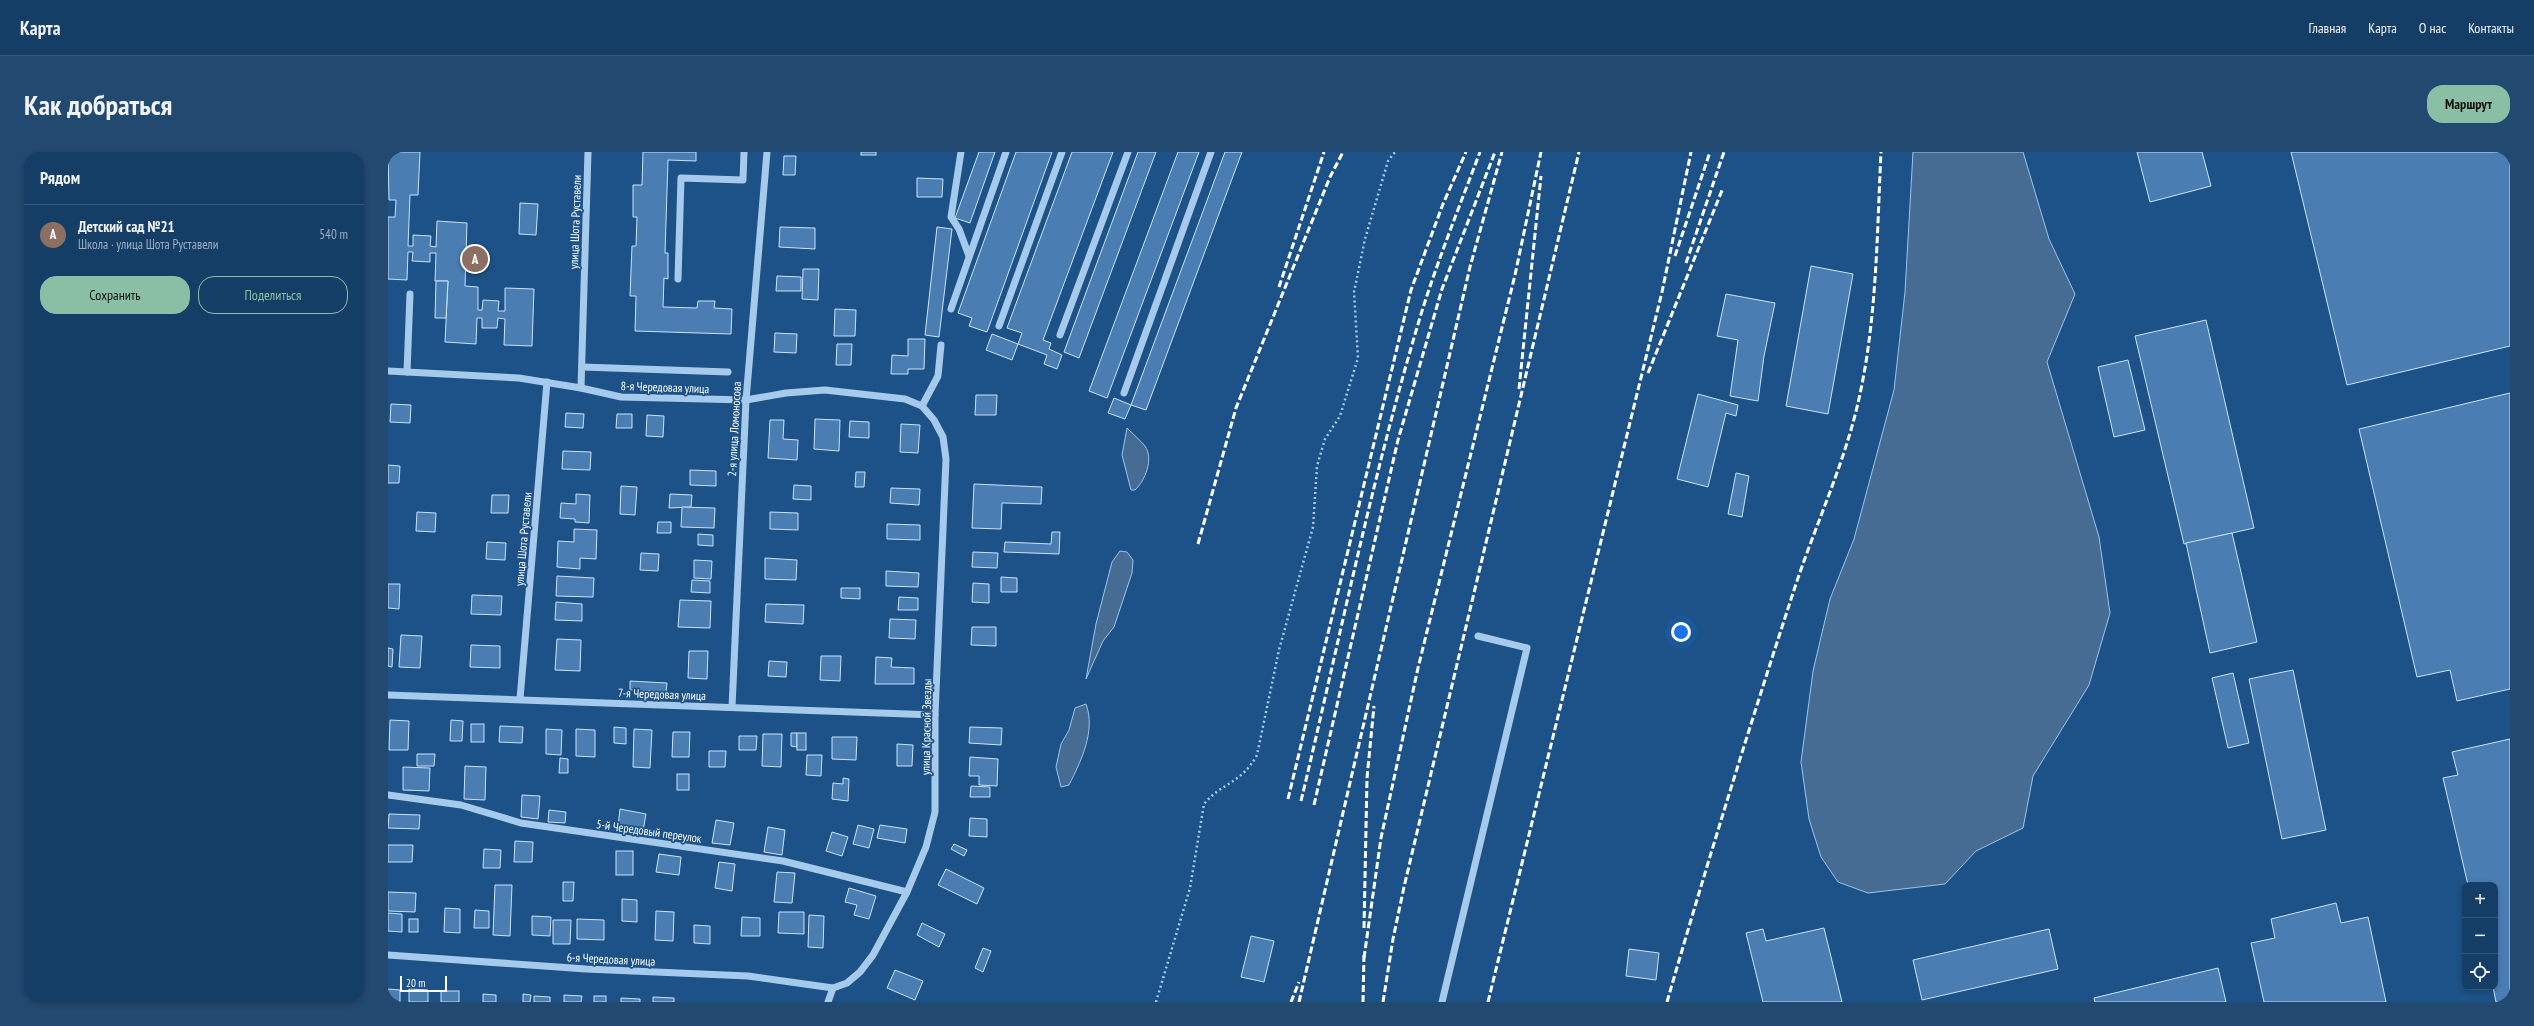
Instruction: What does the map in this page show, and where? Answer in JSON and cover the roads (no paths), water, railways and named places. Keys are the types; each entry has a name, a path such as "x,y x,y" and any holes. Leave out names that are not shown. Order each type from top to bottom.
{"street":[{"name":"улица Шота Руставели","path":"581,388 588,152"},
{"path":"678,279 681,178 743,180 744,152"},
{"name":"2-я улица Ломоносова","path":"732,707 746,400 767,152"},
{"path":"961,152 951,217 959,229 969,256"},
{"path":"951,309 1006,152"},
{"path":"999,326 1062,152"},
{"path":"1060,335 1128,152"},
{"path":"1124,393 1211,152"},
{"path":"407,372 410,294"},
{"path":"922,406 938,376 941,345"},
{"path":"582,367 728,372"},
{"name":"8-я Чередовая улица","path":"388,371 547,382 621,397 746,400 786,393 825,390 905,398 922,406 934,420"},
{"name":"улица Шота Руставели","path":"520,699 547,382"},
{"name":"улица Красной Звезды","path":"833,988 847,983 860,972 873,955 907,892 926,847 936,812 935,715 946,459 943,437 934,420"},
{"path":"1442,1002 1527,648 1478,636"},
{"name":"7-я Чередовая улица","path":"388,695 935,715"},
{"name":"5-й Чередовый переулок","path":"388,795 461,806 521,823 783,861 907,892"},
{"name":"6-я Чередовая улица","path":"388,955 586,969 748,976 833,988"},
{"path":"828,1002 833,988"}],"water":[{"path":"1913,152 2023,152 2049,239 2075,294 2047,362 2099,537 2110,613 2089,685 2033,776 2023,828 1976,851 1945,884 1868,893 1838,882 1821,857 1809,819 1801,762 1813,671 1830,599 1854,539 1894,390 1905,292"},
{"path":"1127,428 1145,446 1149,457 1145,476 1135,490 1131,490 1122,455"},
{"path":"1120,551 1127,552 1133,560 1132,573 1114,627 1103,641 1086,679 1096,624 1112,562"},
{"path":"1086,704 1089,714 1089,725 1086,746 1069,785 1061,787 1056,767 1061,744 1069,730 1075,708"}],"railway":[{"path":"1279,287 1324,152"},
{"path":"1198,544 1236,408 1330,177 1343,152"},
{"path":"1288,799 1411,290 1443,204 1466,152"},
{"path":"1301,801 1372,494 1404,372 1435,271 1480,152"},
{"path":"1314,805 1398,440 1442,289 1495,152"},
{"path":"1299,1002 1470,267 1502,152"},
{"path":"1364,958 1381,838 1418,668 1515,275 1541,152"},
{"path":"1383,1002 1393,939 1404,887 1579,152"},
{"path":"1488,1002 1662,292 1691,152"},
{"path":"1675,256 1710,152"},
{"path":"1686,263 1724,152"},
{"path":"1667,1002 1713,846 1778,639 1803,563 1839,468 1854,419 1866,364 1870,334 1877,243 1881,152"},
{"path":"1519,389 1541,176"},
{"path":"1648,373 1723,188"},
{"path":"1364,928 1367,778 1374,706"},
{"path":"1363,1002 1364,954"},
{"path":"1291,1002 1299,982"}],"place":[{"name":"Детский сад №21","path":"475,259"}]}
